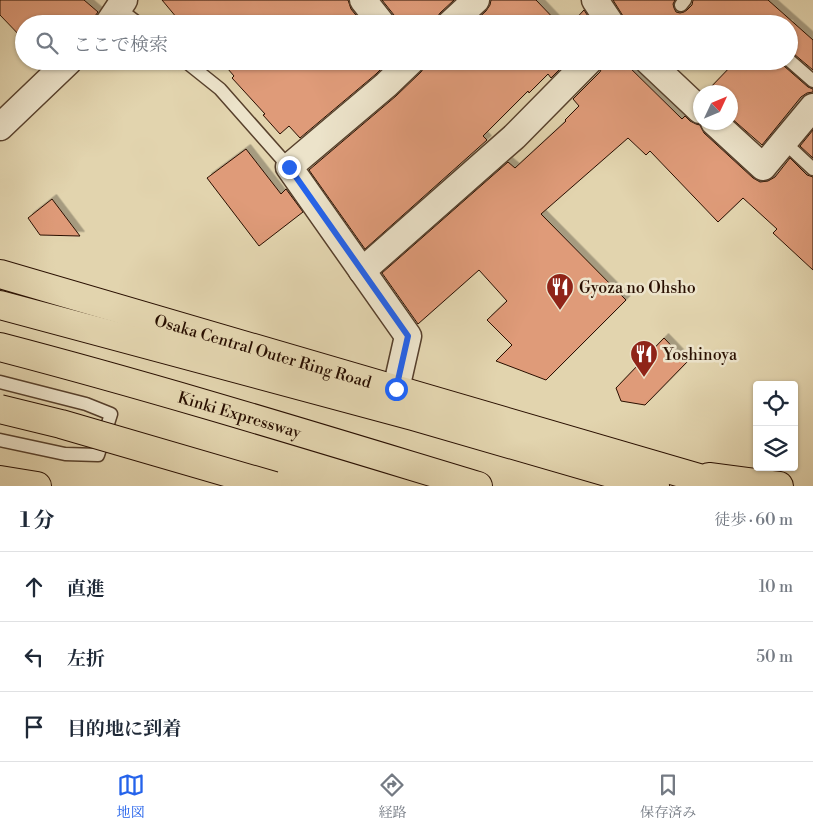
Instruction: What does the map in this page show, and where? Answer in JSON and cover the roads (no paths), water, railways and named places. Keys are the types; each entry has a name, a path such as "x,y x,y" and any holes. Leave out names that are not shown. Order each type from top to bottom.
{"main road":[{"name":"Osaka Central Outer Ring Road","path":"0,274 726,486"},
{"path":"6,307 413,416 654,486"},
{"name":"Kinki Expressway","path":"0,347 72,366 478,486"},
{"path":"0,409 61,424 274,486"},
{"path":"687,474 779,486"},
{"path":"0,480 37,486"}],"street":[{"path":"363,0 375,15"},
{"path":"460,15 476,0"},
{"path":"595,0 605,15"},
{"path":"0,127 60,70"},
{"path":"396,389 408,336 289,167 402,70"},
{"path":"362,271 514,137 580,70"},
{"path":"658,70 693,103"},
{"path":"723,130 763,168 813,106"}],"lane":[{"path":"115,8 126,15"},
{"path":"798,68 813,81"},
{"path":"196,70 220,89 289,167"},
{"path":"784,142 813,170"},
{"path":"0,382 86,404 112,414 98,455 65,454 0,440"}],"place":[{"name":"Gyoza no Ohsho","path":"560,311"},
{"name":"Yoshinoya","path":"644,378"}]}
